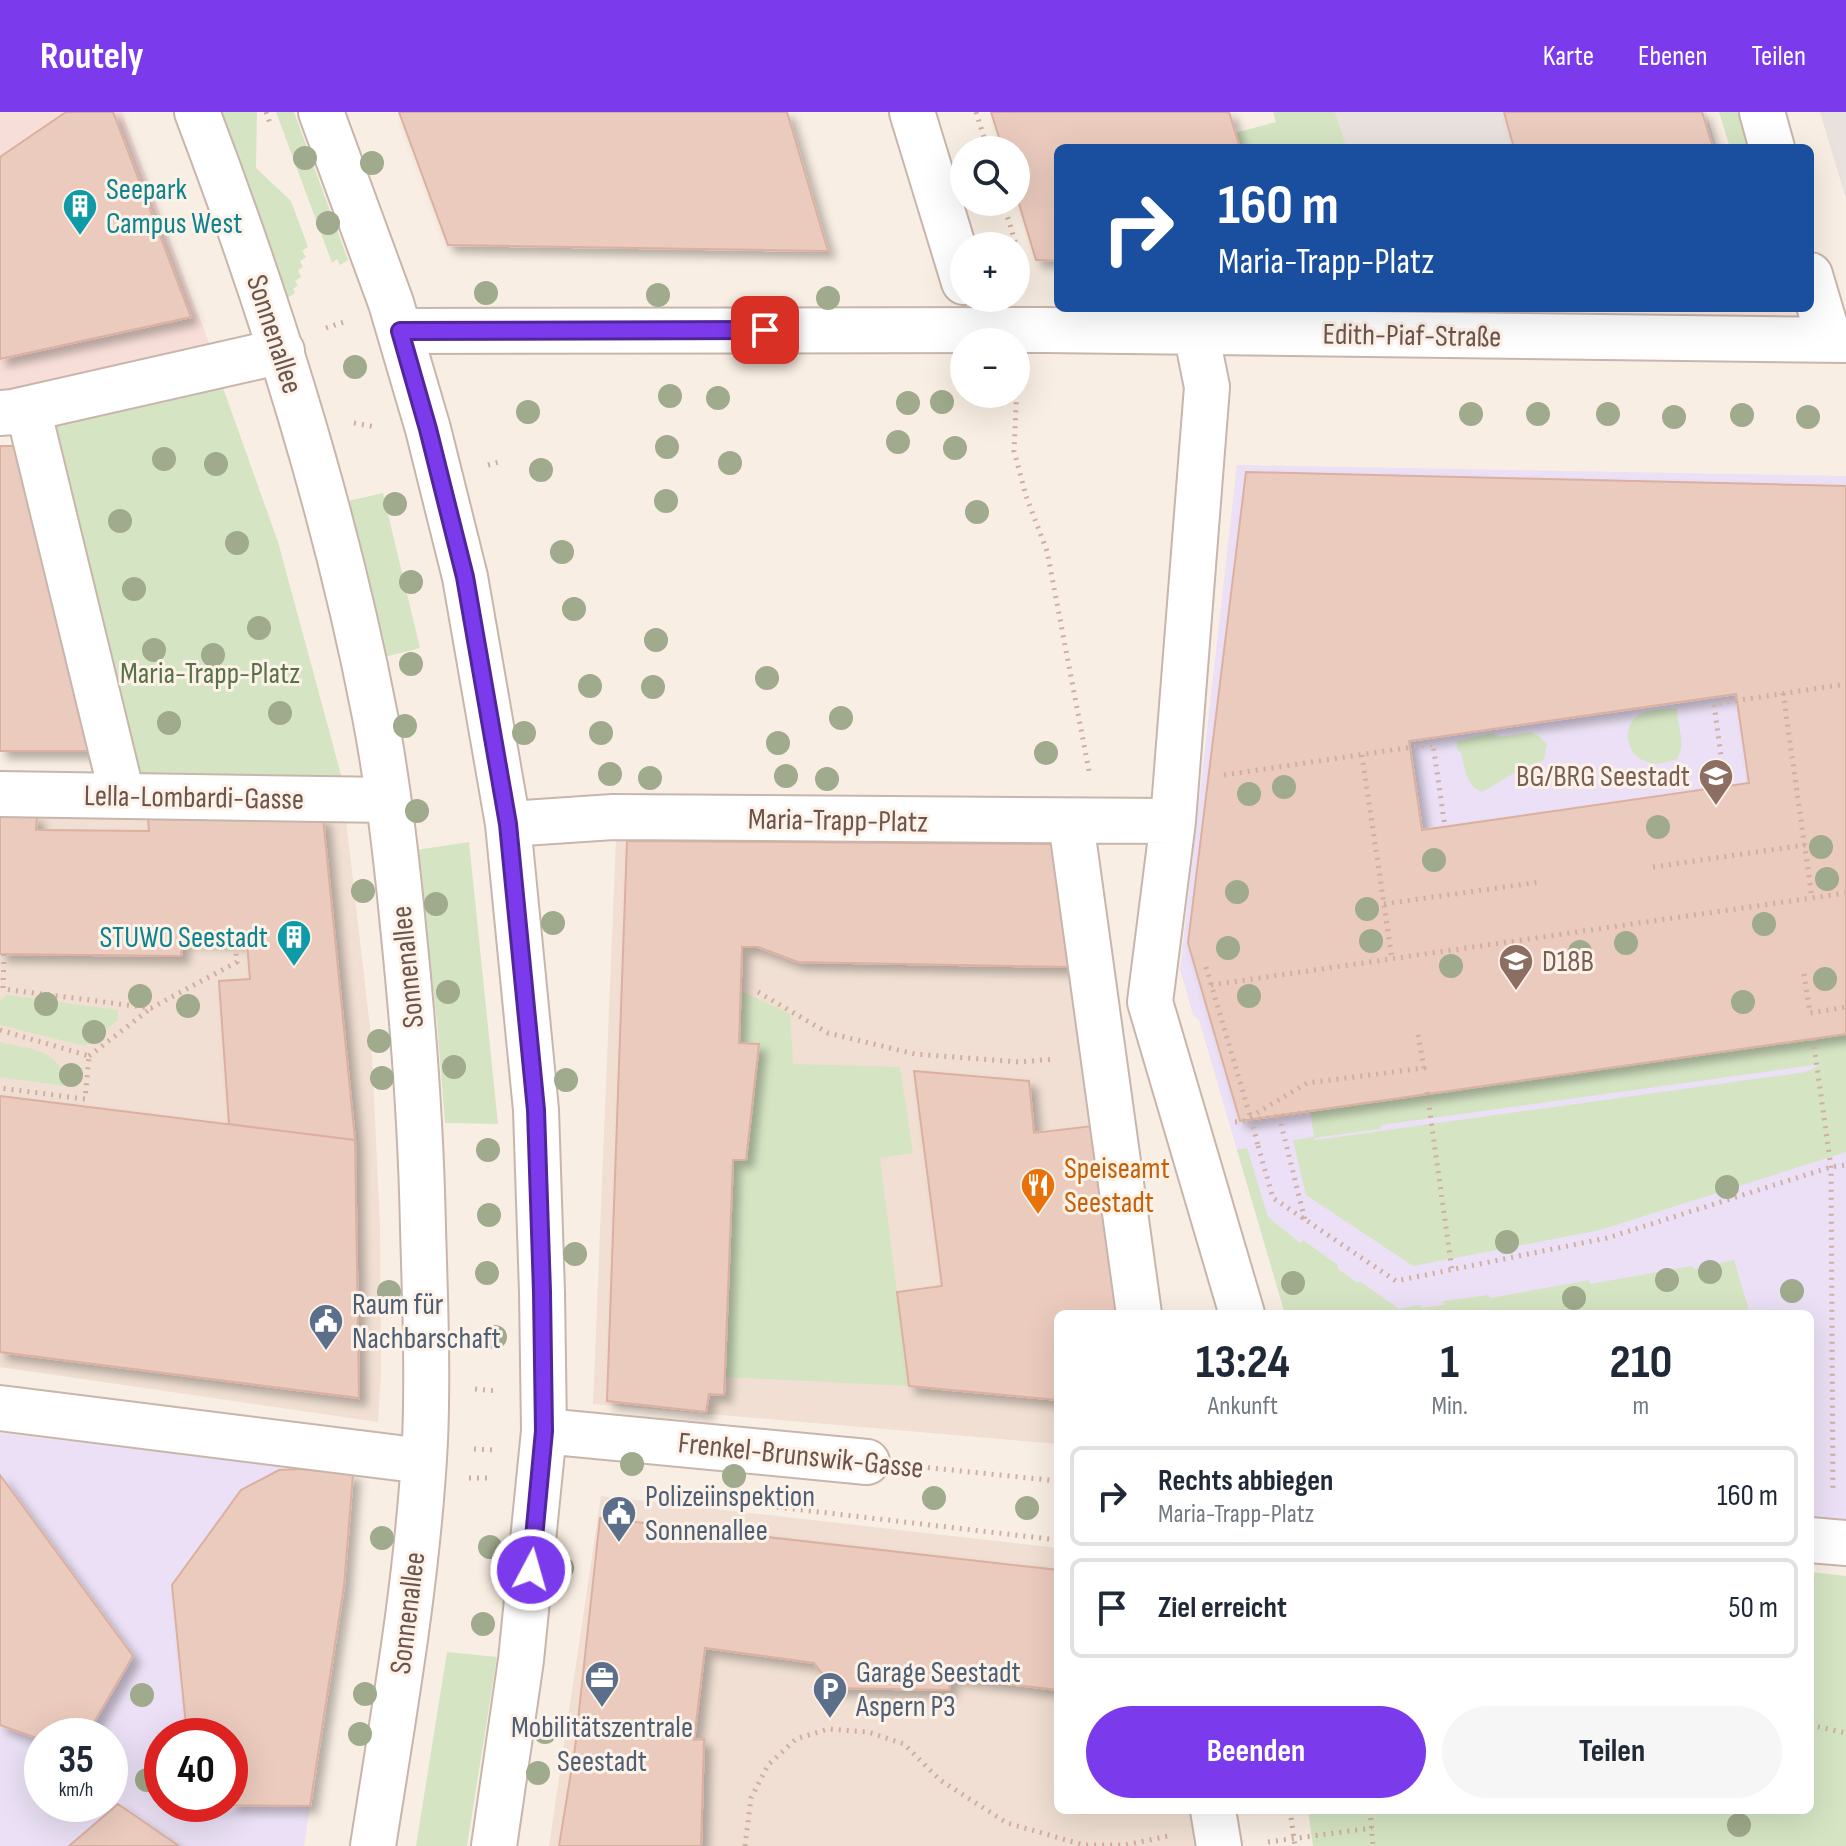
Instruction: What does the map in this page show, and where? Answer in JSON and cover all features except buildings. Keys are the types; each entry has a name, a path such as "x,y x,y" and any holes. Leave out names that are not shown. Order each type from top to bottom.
{"street":[{"name":"Sonnenallee","path":"197,112 281,347 351,601 388,800 421,1120 426,1385 424,1452 410,1605 373,1846"},
{"path":"321,112 395,317 428,429 465,577 508,824 536,1110 543,1427 521,1660 494,1846"},
{"path":"912,112 950,236"},
{"path":"1762,112 1771,144"},
{"path":"1814,285 1837,340"},
{"path":"395,317 974,314"},
{"name":"Edith-Piaf-Straße","path":"974,314 1196,332 1837,340"},
{"path":"1196,332 1207,387 1173,821 1150,1002 1241,1310"},
{"path":"122,795 14,411 281,347"},
{"name":"Lella-Lombardi-Gasse","path":"0,794 388,800"},
{"name":"Maria-Trapp-Platz","path":"508,824 613,817 1173,821"},
{"path":"1071,822 1138,1310"},
{"path":"0,1408 212,1435 424,1452"},
{"name":"Frenkel-Brunswik-Gasse","path":"543,1427 867,1462"}],"path":[{"path":"976,112 984,136"},
{"path":"1007,216 1033,297"},
{"path":"281,347 395,317"},
{"path":"353,423 381,428"},
{"path":"1725,786 1714,704 1846,684"},
{"path":"1783,693 1812,898"},
{"path":"1219,776 1433,744 1445,827"},
{"path":"1362,755 1392,959"},
{"path":"1653,867 1805,845"},
{"path":"1384,904 1540,882"},
{"path":"1211,985 1846,893"},
{"path":"0,1088 85,1099 89,1056 151,1008 237,962 235,943"},
{"path":"4,954 2,990 151,1008"},
{"path":"1203,958 1273,1198 1396,1281 1607,1238 1830,1163 1846,1165"},
{"path":"1804,974 1810,1013 1846,1007"},
{"path":"758,992 828,1033 915,1054 1019,1062"},
{"path":"1250,1118 1307,1083 1424,1068 1417,1029"},
{"path":"0,1030 89,1056"},
{"path":"1813,1039 1830,1163 1830,1542"},
{"path":"1427,1092 1452,1270"},
{"path":"1235,1120 1235,1123 1311,1112"},
{"path":"1279,1116 1305,1220"},
{"path":"426,1385 543,1427"},
{"path":"424,1452 543,1427"},
{"name":"Frenkel-Brunswik-Gasse","path":"867,1462 1054,1481"},
{"name":"Frenkel-Brunswik-Gasse","path":"766,1505 1054,1540"},
{"path":"1814,1726 1846,1733"},
{"path":"745,1846 751,1798 768,1765 796,1739 828,1729 868,1732 904,1744 940,1780 1007,1823 1084,1845 1125,1845 1166,1836 1226,1832 1294,1842 1372,1828"},
{"path":"1290,1814 1294,1842"},
{"path":"1370,1814 1373,1846"}],"shaded area":[{"name":"Seepark Campus West","path":"0,112 122,112 210,346 0,394"},
{"path":"1335,112 1706,112 1716,144 1346,144"},
{"path":"1820,112 1846,112 1846,199"},
{"name":"D18B","path":"1237,465 1846,476 1846,1525 1814,1521 1814,1310 1284,1310 1199,1020 1193,1015 1180,969"},
{"path":"345,812 371,1036 380,1226 381,1373 378,1422 0,1367 0,813"},
{"path":"616,838 1058,842 1122,1310 1054,1310 1054,1444 593,1404"},
{"path":"0,1433 353,1474 337,1631 304,1846 0,1846"},
{"path":"601,1496 1054,1548 1054,1814 1204,1814 1208,1846 549,1846"}],"green space":[{"path":"221,112 257,112 256,168 291,201 308,247 302,251 306,257 300,261 303,267 298,270 301,277 295,281 298,285 293,289 295,293 287,298"},
{"path":"276,112 294,112 348,260 340,265 337,259 332,263"},
{"path":"1273,112 1335,112 1346,144 1239,144 1235,133 1276,122"},
{"path":"1719,112 1739,112 1749,144 1729,144"},
{"name":"Maria-Trapp-Platz","path":"222,385 278,542 343,782 134,782 46,423"},
{"path":"383,493 420,648 385,657 348,501"},
{"path":"1677,708 1681,741 1677,759 1658,764 1635,755 1628,731 1636,717 1645,712"},
{"path":"1531,732 1547,744 1544,760 1482,792 1473,785 1457,749 1457,741 1492,733 1501,737"},
{"path":"469,842 498,1124 445,1123 437,1022 416,850"},
{"path":"741,991 790,1014 793,1064 900,1067 913,1153 880,1158 909,1386 725,1377 733,1160 746,1160 759,1045 739,1043"},
{"path":"7,995 118,1010 118,1020 85,1046 0,1025 0,1001"},
{"path":"1846,1030 1846,1152 1600,1230 1413,1266 1306,1195 1293,1140 1314,1137 1310,1108","holes":["1821,1064 1806,1072 1316,1140 1314,1138 1380,1129 1381,1125"]},
{"path":"0,1042 33,1049 51,1057 63,1074 65,1086 0,1077"},
{"path":"1247,1148 1268,1217 1300,1243 1303,1240 1338,1265 1337,1268 1399,1309 1444,1305 1443,1301 1489,1295 1490,1298 1589,1280 1590,1284 1692,1266 1694,1269 1734,1260 1749,1310 1284,1310 1237,1150"},
{"path":"1814,1572 1846,1576 1846,1846 1313,1846 1309,1814 1814,1814"},
{"path":"447,1652 497,1657 467,1846 416,1846"}],"place":[{"name":"Seepark Campus West","path":"80,237"},
{"name":"BG/BRG Seestadt","path":"1716,807"},
{"name":"STUWO Seestadt","path":"294,968"},
{"name":"D18B","path":"1516,992"},
{"name":"Speiseamt Seestadt","path":"1038,1216"},
{"name":"Raum für Nachbarschaft","path":"326,1352"},
{"name":"Polizeiinspektion Sonnenallee","path":"619,1544"},
{"name":"Mobilitätszentrale Seestadt","path":"602,1709"},
{"name":"Garage Seestadt Aspern P3","path":"830,1720"}],"route":[{"path":"531,1570 544,1431 542,1292 536,1110 508,824 465,577 400,331 765,330"}]}
